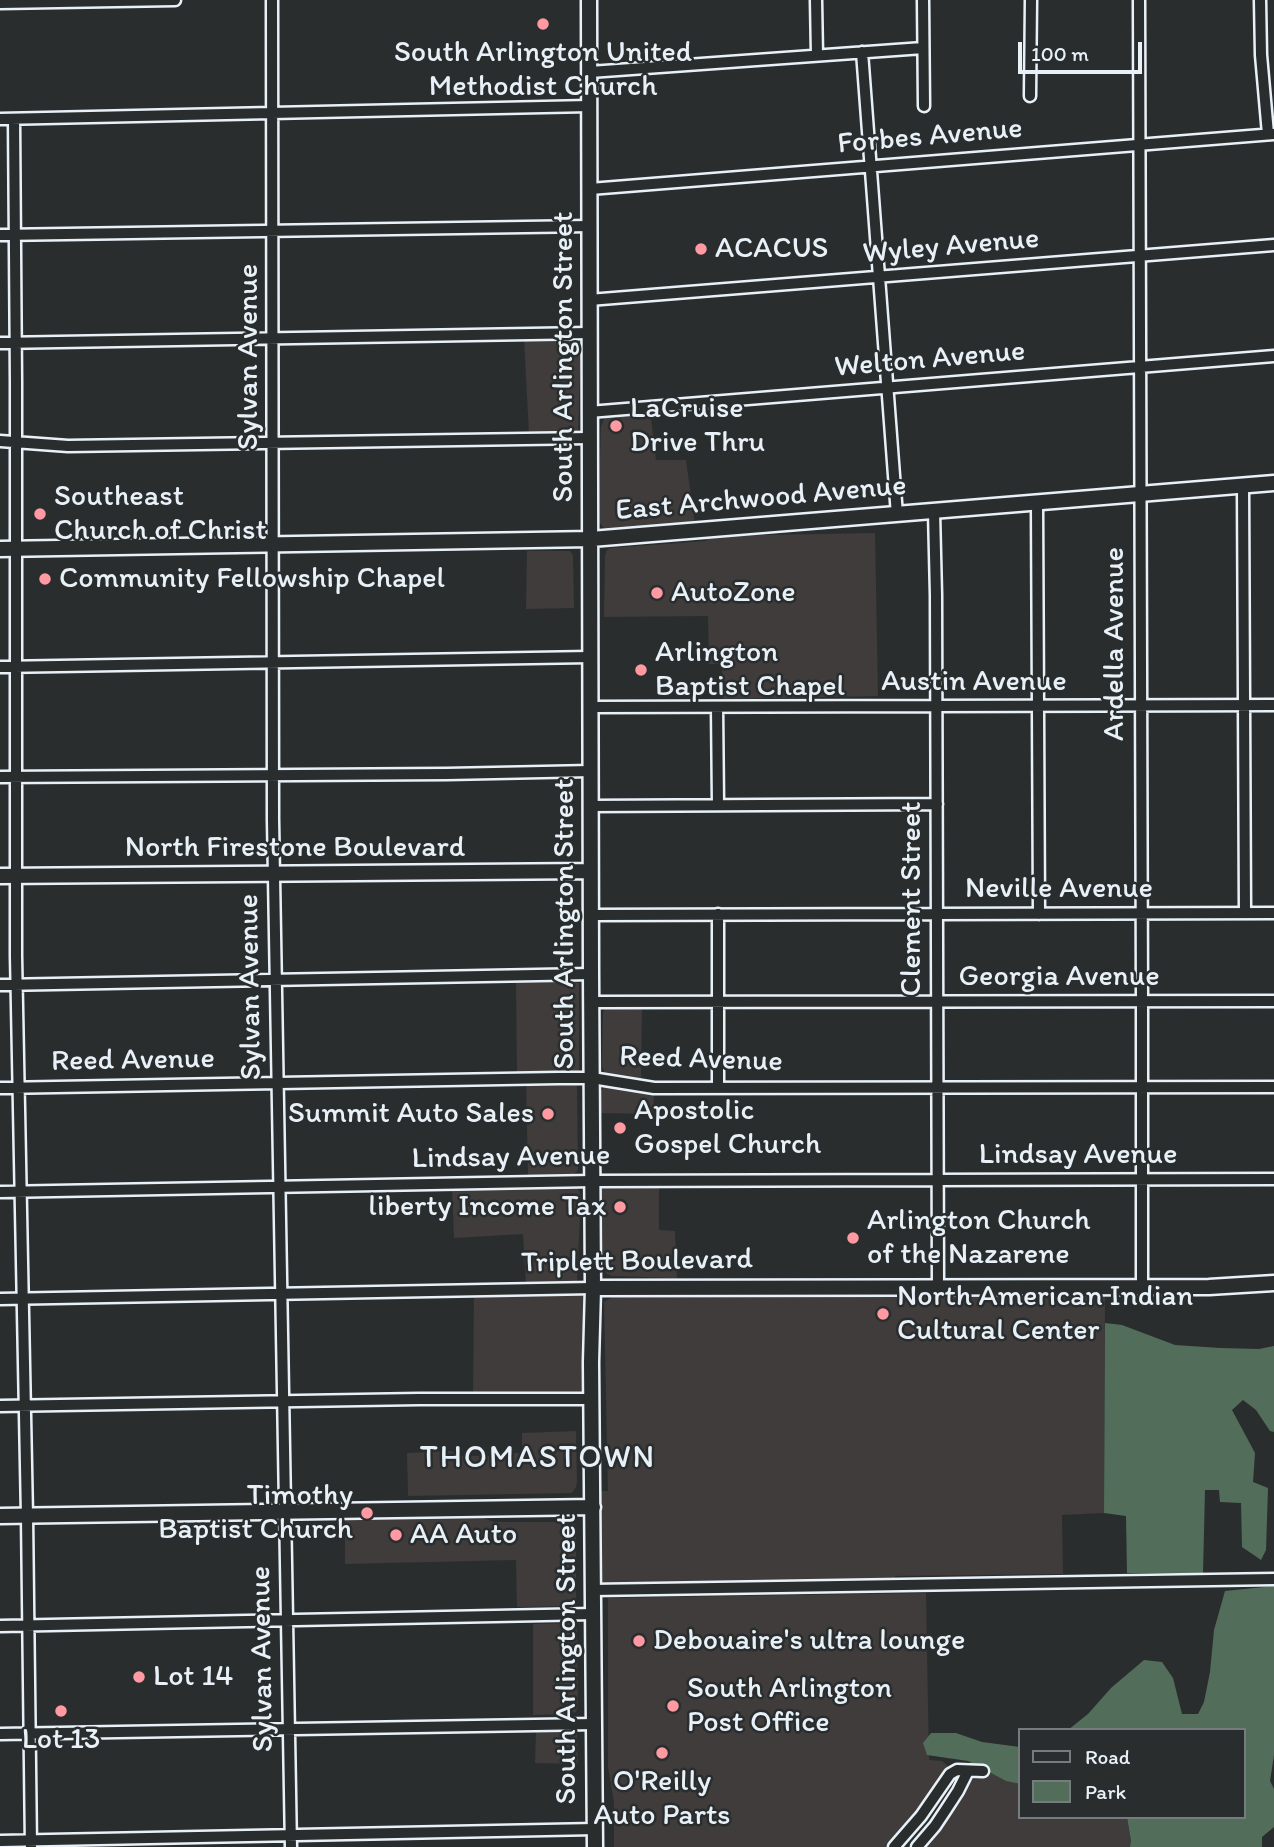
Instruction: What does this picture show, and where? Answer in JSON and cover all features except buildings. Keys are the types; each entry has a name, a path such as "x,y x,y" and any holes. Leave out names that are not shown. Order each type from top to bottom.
{"main road":[{"name":"South Arlington Street","path":"589,0 593,1287 591,1399 595,1847"},
{"name":"East Archwood Avenue","path":"0,549 591,539 1274,484"},
{"name":"North Firestone Boulevard","path":"0,876 590,871"},
{"name":"Triplett Boulevard","path":"593,1287 1209,1287 1274,1283"},
{"path":"0,1516 593,1507"}],"street":[{"path":"0,3 175,0"},
{"name":"Sylvan Avenue","path":"272,0 275,979 291,1847"},
{"path":"816,0 817,55"},
{"path":"923,0 924,106"},
{"path":"1030,96 1031,0"},
{"name":"Ardella Avenue","path":"1139,0 1142,1287"},
{"path":"1260,0 1261,55 1271,134"},
{"path":"590,72 923,48"},
{"path":"862,52 897,515"},
{"path":"0,119 589,106"},
{"path":"14,119 16,985 31,1843"},
{"name":"Forbes Avenue","path":"590,189 1271,134"},
{"path":"0,235 590,226"},
{"name":"Wyley Avenue","path":"589,300 1274,245"},
{"path":"0,343 589,333"},
{"name":"Welton Avenue","path":"589,412 1274,356"},
{"path":"0,441 68,446 589,438"},
{"path":"1243,486 1245,913"},
{"path":"1037,504 1039,914"},
{"name":"Clement Street","path":"934,512 938,1286"},
{"path":"0,667 590,657"},
{"name":"Austin Avenue","path":"591,707 1274,705"},
{"path":"717,707 718,805"},
{"path":"0,777 591,771"},
{"path":"591,806 937,804"},
{"name":"Neville Avenue","path":"591,915 1274,913"},
{"path":"718,914 718,1087"},
{"path":"0,985 591,974"},
{"name":"Georgia Avenue","path":"591,1002 1274,1001"},
{"name":"Reed Avenue","path":"0,1088 592,1078 654,1088 1274,1087"},
{"name":"Lindsay Avenue","path":"0,1192 592,1181 1274,1179"},
{"name":"Triplett Boulevard","path":"0,1299 593,1287"},
{"path":"0,1406 591,1399"},
{"path":"593,1590 1274,1579"},
{"path":"0,1626 593,1614"},
{"path":"0,1734 594,1724"},
{"path":"894,1847 921,1816 950,1774 957,1770 983,1771"},
{"path":"916,1847 952,1801 968,1771"},
{"path":"0,1841 31,1843 595,1829"}],"shaded area":[{"path":"524,337 581,341 578,433 529,435"},
{"path":"650,410 656,460 686,460 695,525 609,531 598,521 601,427 605,416"},
{"path":"875,533 878,696 723,699 722,664 709,664 708,616 604,617 605,555 610,548 706,541 707,536"},
{"path":"527,551 570,551 573,555 574,608 526,609"},
{"path":"516,980 579,983 579,1071 569,1074 517,1074"},
{"path":"642,1006 641,1083 608,1076 602,1065 603,1012 607,1007"},
{"path":"526,1081 576,1082 578,1170 574,1174 528,1175"},
{"path":"605,1086 654,1093 653,1114 598,1113 599,1093"},
{"path":"659,1184 659,1230 675,1231 677,1278 607,1274 603,1267 599,1196 601,1188 608,1185"},
{"path":"452,1186 577,1186 581,1196 577,1282 526,1284 523,1234 454,1238"},
{"path":"593,1288 591,1399 473,1399 474,1290"},
{"path":"945,1293 1105,1295 1104,1513 1062,1515 1063,1574 895,1576 895,1585 593,1590 593,1491 608,1491 604,1302 614,1296"},
{"path":"576,1431 577,1482 572,1493 408,1496 407,1453 450,1451 460,1453 461,1456 513,1456 514,1453 522,1453 522,1433"},
{"path":"479,1517 495,1522 574,1522 576,1605 517,1607 516,1560 345,1564 345,1520"},
{"path":"926,1593 929,1760 942,1761 949,1767 938,1787 898,1839 888,1847 614,1847 614,1803 608,1767 608,1598"},
{"path":"572,1623 577,1629 576,1712 533,1715 533,1624"},
{"path":"536,1732 577,1732 578,1764 535,1763"},
{"path":"991,1773 1018,1784 1018,1819 1127,1819 1130,1847 924,1847 970,1781"}],"green space":[{"path":"1105,1323 1122,1325 1175,1345 1259,1349 1274,1346 1274,1432 1270,1431 1256,1410 1243,1400 1232,1410 1255,1453 1253,1482 1268,1488 1266,1550 1261,1560 1242,1547 1241,1503 1220,1502 1219,1490 1205,1490 1203,1573 1127,1573 1126,1516 1104,1513"},
{"path":"1274,1586 1274,1755 1270,1781 1274,1789 1274,1827 1262,1837 1262,1847 1130,1847 1127,1819 1246,1819 1246,1728 1070,1728 1144,1660 1162,1662 1173,1678 1182,1714 1198,1714 1204,1702 1214,1630 1225,1591"},
{"path":"931,1733 956,1733 982,1742 1018,1747 1018,1784 1006,1781 968,1761 927,1755 923,1743"}],"place":[{"name":"South Arlington United Methodist Church","path":"543,24"},
{"name":"ACACUS","path":"701,249"},
{"name":"LaCruise Drive Thru","path":"616,426"},
{"name":"Southeast Church of Christ","path":"40,514"},
{"name":"Community Fellowship Chapel","path":"45,579"},
{"name":"AutoZone","path":"657,593"},
{"name":"Arlington Baptist Chapel","path":"641,670"},
{"name":"Summit Auto Sales","path":"548,1114"},
{"name":"Apostolic Gospel Church","path":"620,1128"},
{"name":"liberty Income Tax","path":"620,1207"},
{"name":"Arlington Church of the Nazarene","path":"853,1238"},
{"name":"North American Indian Cultural Center","path":"883,1314"},
{"name":"Timothy Baptist Church","path":"367,1513"},
{"name":"AA Auto","path":"396,1535"},
{"name":"Debouaire's ultra lounge","path":"639,1641"},
{"name":"Lot 14","path":"139,1677"},
{"name":"South Arlington Post Office","path":"673,1706"},
{"name":"Lot 13","path":"61,1711"},
{"name":"O'Reilly Auto Parts","path":"662,1753"}],"district":[{"name":"THOMASTOWN","path":"538,1459"}]}
